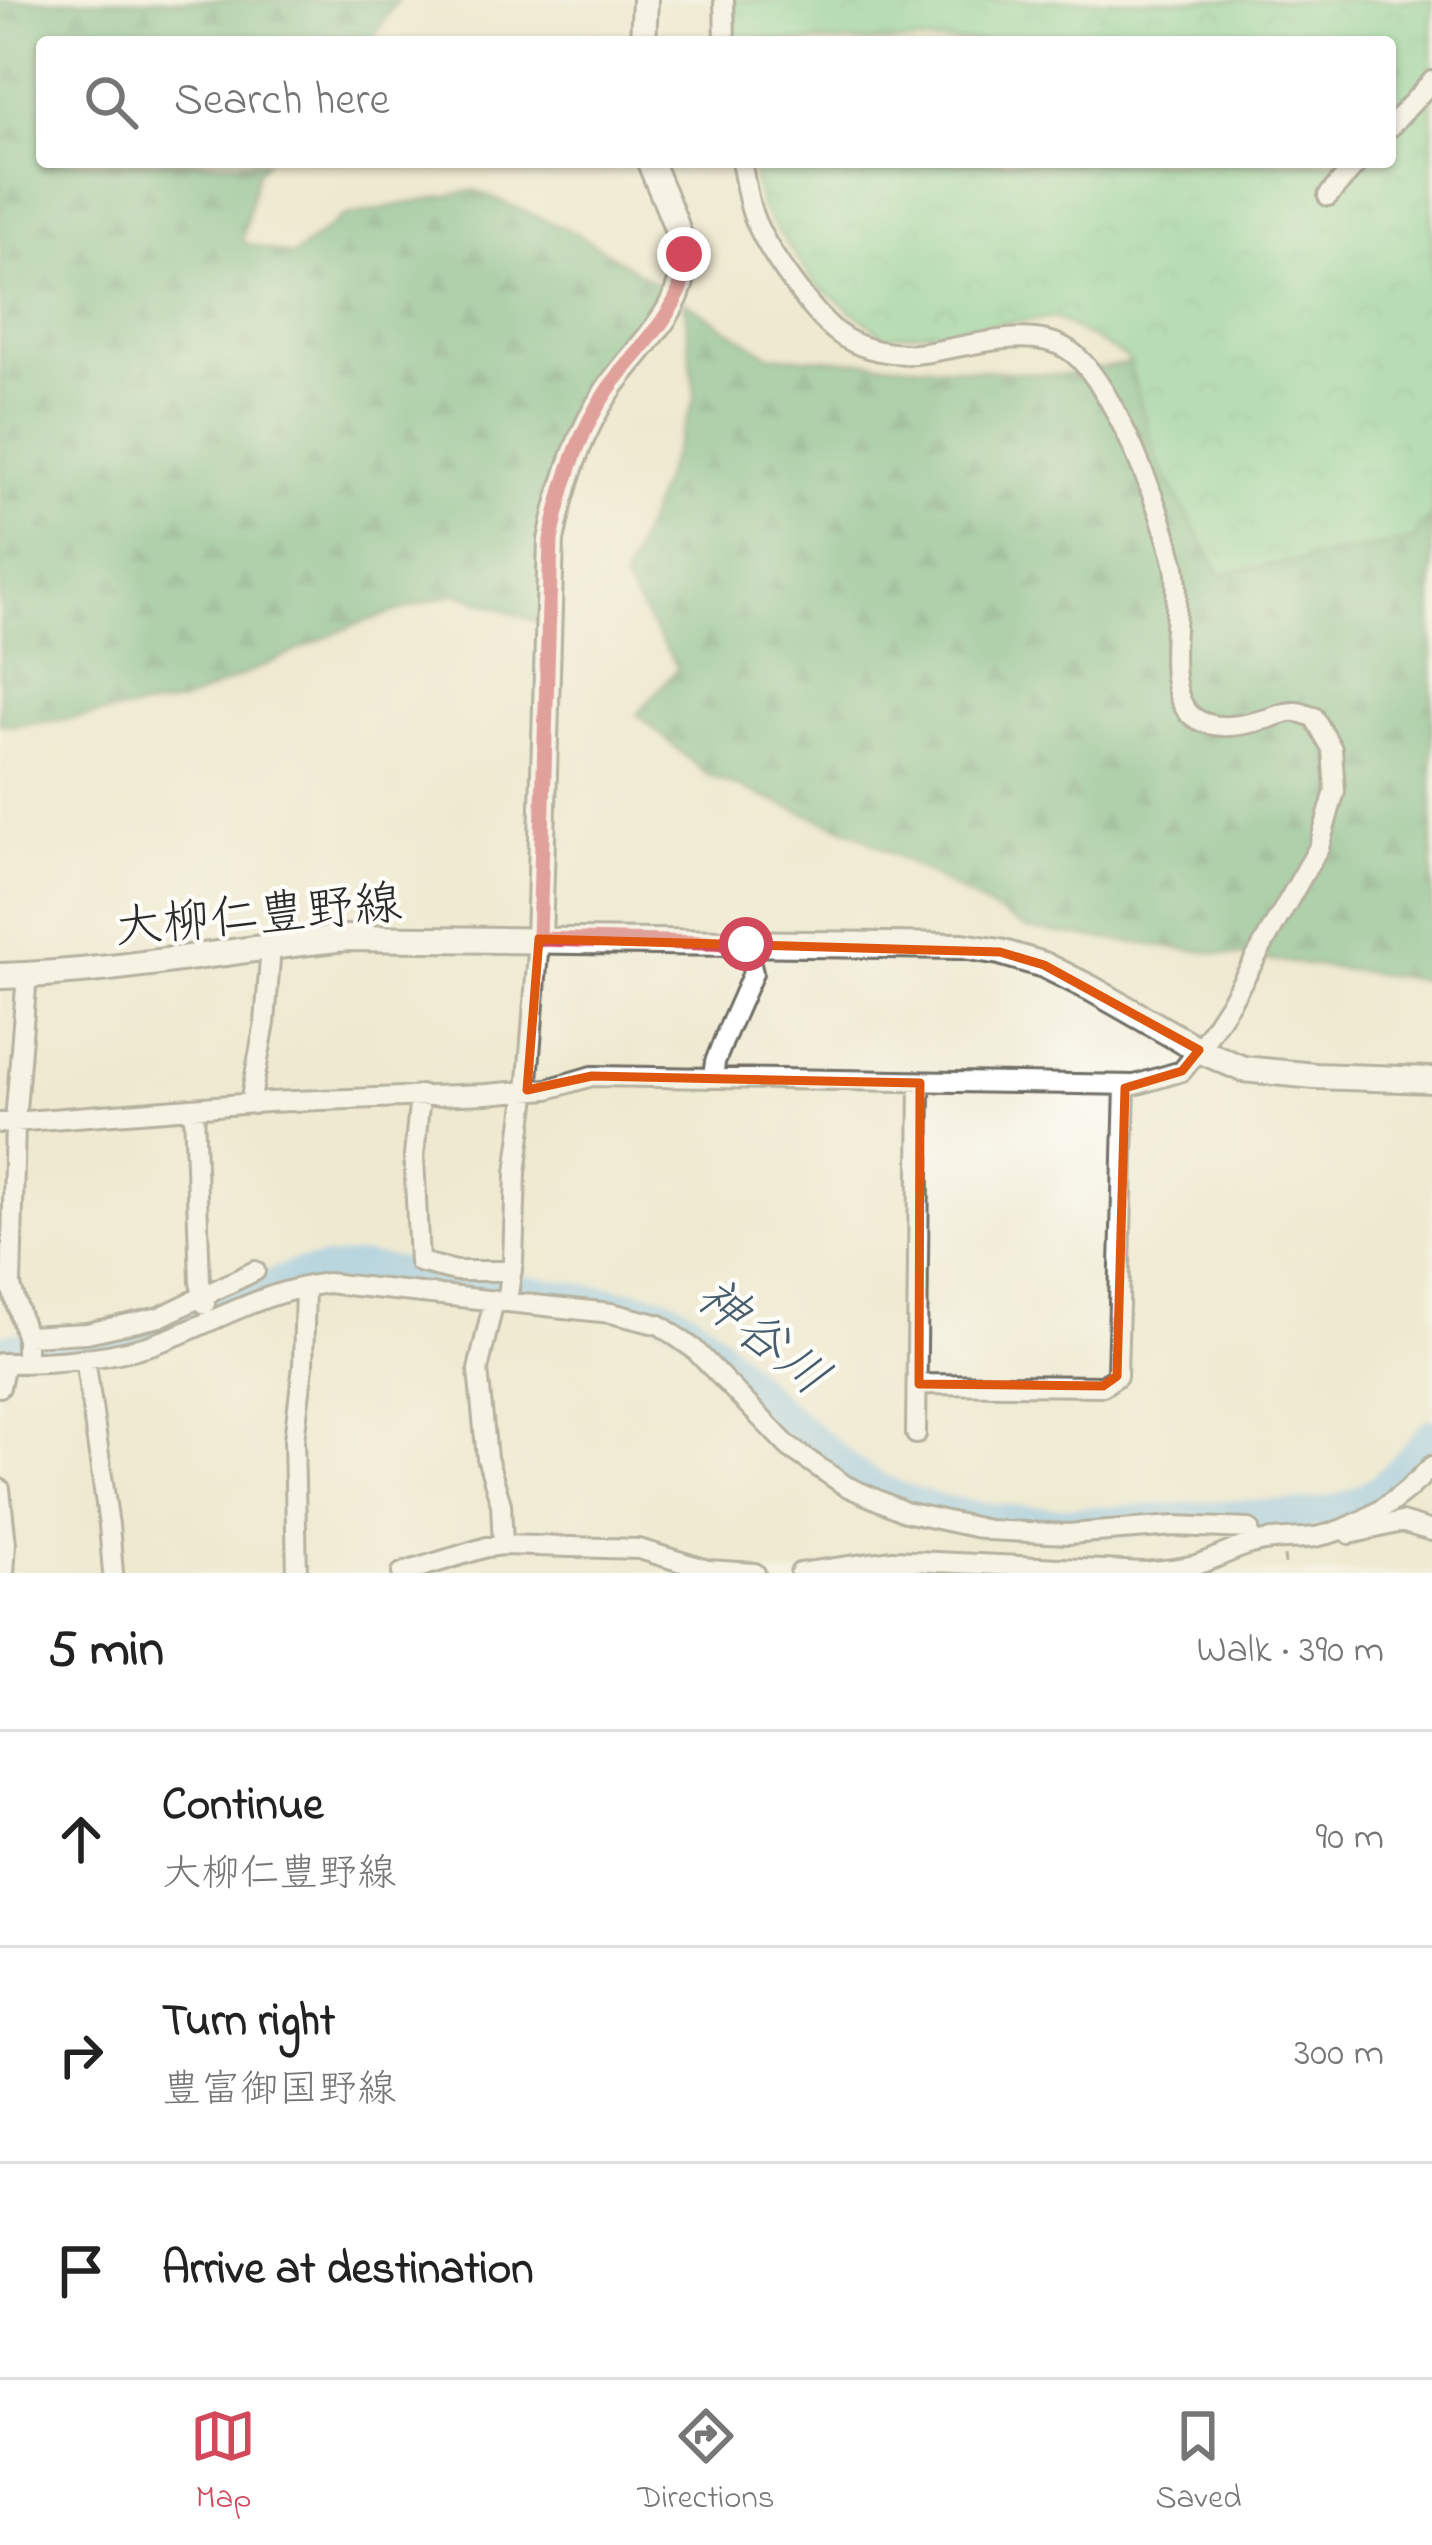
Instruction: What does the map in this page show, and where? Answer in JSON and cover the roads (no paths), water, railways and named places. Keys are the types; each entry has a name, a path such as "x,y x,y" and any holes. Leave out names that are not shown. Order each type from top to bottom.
{"main road":[{"path":"644,36 646,0"},
{"path":"539,939 551,540 560,494 606,393 653,332 682,283 684,254 652,168"},
{"name":"大柳仁豊野線","path":"0,976 138,967 347,938 964,946 1000,952 1060,973 1199,1050 1243,1069 1432,1079"}],"street":[{"path":"724,0 724,36"},
{"path":"1396,120 1432,81"},
{"path":"8,1122 253,1104 486,1094 548,1089 592,1076 1136,1085 1182,1071 1199,1050 1319,847 1335,791 1332,749 1314,717 1293,711 1253,723 1212,727 1190,714 1175,689 1175,569 1131,445 1090,370 1066,348 1034,339 912,354 868,350 841,336 789,280 753,216 742,168"},
{"path":"1328,196 1353,168"},
{"path":"503,1545 501,1504 487,1458 478,1370 506,1289 539,939"},
{"path":"713,1078 721,1047 754,973 746,944"},
{"path":"253,1104 271,946"},
{"path":"26,1349 11,1286 8,1122 27,975"},
{"path":"916,1434 920,1083"},
{"path":"919,1384 1103,1386 1118,1376 1125,1085"},
{"path":"421,1095 414,1156 419,1262 506,1289 660,1324 694,1349 789,1447 846,1486 905,1513 988,1530 1048,1533 1174,1526 1250,1529 1251,1544"},
{"path":"194,1109 208,1308"},
{"path":"26,1349 61,1362 165,1340 255,1271"},
{"path":"0,1387 3,1364 26,1349 160,1317 249,1303 305,1286 506,1289"},
{"path":"297,1573 294,1440 303,1366 305,1286"},
{"path":"85,1358 113,1573"},
{"path":"800,1573 893,1560 1144,1572 1198,1564 1251,1544 1343,1529 1403,1494 1432,1466"},
{"path":"0,1489 4,1573"},
{"path":"1402,1522 1403,1494"},
{"path":"1343,1529 1347,1535 1402,1522 1432,1531"},
{"path":"402,1573 503,1545 639,1549 708,1570 754,1573"}],"waterway":[{"name":"神谷川","path":"0,1349 135,1334 299,1274 362,1267 658,1309 701,1335 777,1409 859,1477 899,1497 944,1510 1042,1522 1328,1511 1380,1488 1432,1434"}]}
